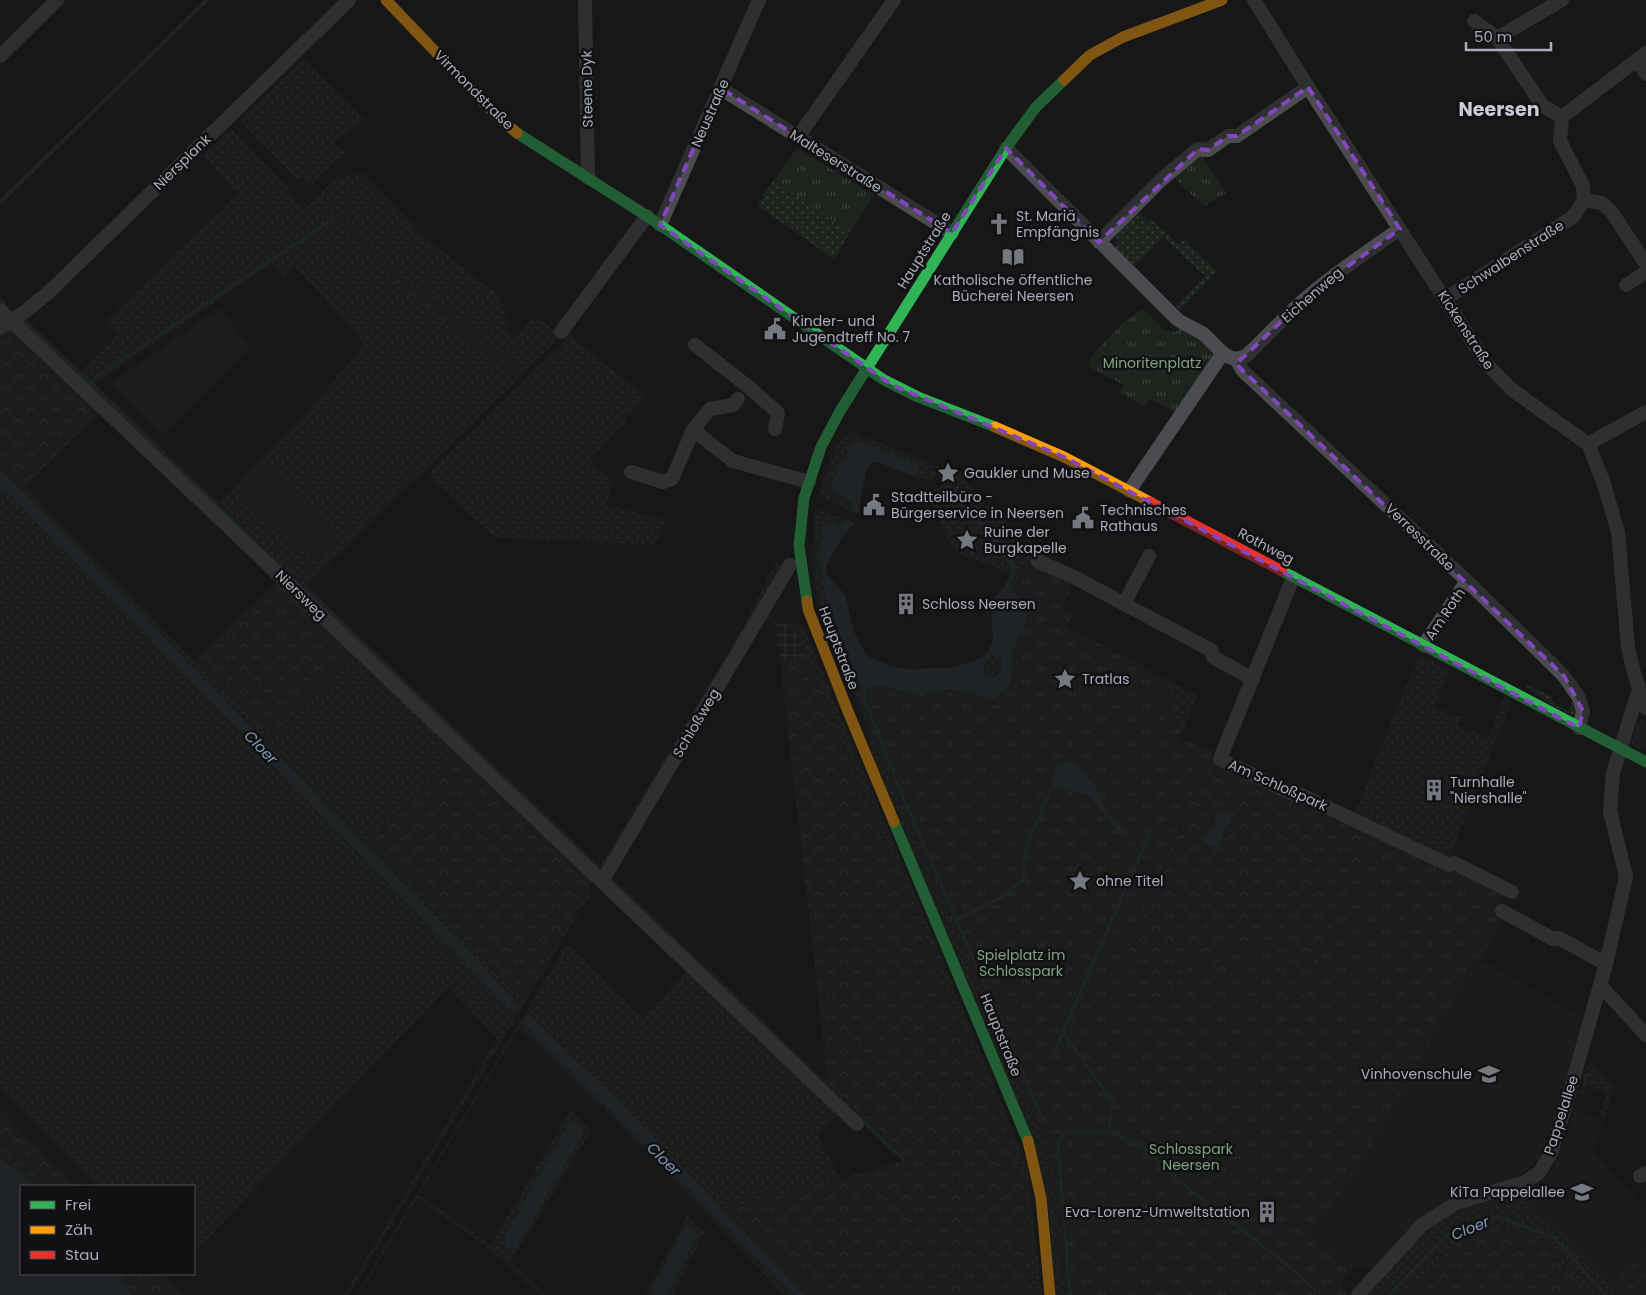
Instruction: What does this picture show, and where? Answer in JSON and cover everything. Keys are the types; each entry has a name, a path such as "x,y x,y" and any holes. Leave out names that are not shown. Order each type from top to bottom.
{"street":[{"path":"0,56 57,0"},
{"name":"Niersplank","path":"6,324 49,292 349,0"},
{"name":"Virmondstraße","path":"386,0 506,124 529,142 647,216 866,368"},
{"name":"Steene Dyk","path":"586,0 588,178"},
{"name":"Neustraße","path":"660,225 759,0"},
{"path":"798,137 894,0"},
{"name":"Hauptstraße","path":"1050,1295 1041,1198 1028,1142 847,709 808,609 799,546 804,498 821,448 840,410 1006,148 1036,107 1090,55 1123,38 1222,0"},
{"name":"Kickenstraße","path":"1254,0 1478,352 1494,373 1523,398 1588,444"},
{"path":"1497,38 1562,0"},
{"path":"1474,21 1497,38 1543,106 1562,117"},
{"path":"1646,74 1641,57 1562,117 1560,141 1583,186 1584,200 1602,202 1611,211 1646,264"},
{"path":"1100,242 1162,179 1198,149 1208,150 1228,136 1237,136 1308,87"},
{"name":"Malteserstraße","path":"720,88 952,233"},
{"path":"1006,148 1178,319 1203,334 1229,356"},
{"name":"Schwalbenstraße","path":"1445,299 1573,217 1584,200"},
{"path":"561,332 647,216"},
{"name":"Eichenweg","path":"1129,491 1229,356 1242,358 1247,355 1296,306 1325,282 1400,229"},
{"path":"1626,285 1646,272"},
{"name":"Niersweg","path":"0,310 6,324 602,880 857,1124"},
{"path":"695,345 750,388 778,413 775,429"},
{"name":"Verresstraße","path":"1229,356 1564,676 1579,698 1583,711 1579,728"},
{"name":"Rothweg","path":"866,368 899,388 1044,448 1646,762"},
{"path":"631,472 663,482 672,479 693,430 710,409 733,405 738,398"},
{"path":"1646,412 1588,444 1604,486 1618,532 1626,638 1631,664 1646,708"},
{"path":"693,430 733,461 808,482"},
{"path":"1124,604 1149,556"},
{"path":"1038,561 1078,579 1211,650 1213,657 1253,678"},
{"name":"Schloßweg","path":"602,880 790,564"},
{"name":"Am Schloßpark","path":"1293,578 1220,759 1295,795 1299,794 1449,865 1454,864 1512,892"},
{"name":"Am Roth","path":"1423,646 1467,582"},
{"path":"1621,748 1639,690"},
{"name":"Pappelallee","path":"1358,1295 1422,1225 1456,1203 1525,1182 1539,1173 1551,1153 1606,964 1626,877 1610,811 1613,773 1621,748"},
{"path":"1502,912 1553,939 1559,938 1606,964"},
{"path":"1600,985 1646,1035"}],"highlighted area":[{"path":"1308,87 1400,229 1316,289 1236,364 1564,676 1583,711 1579,728 1064,457 892,385 660,225 720,88 952,233 1006,148 1099,242 1198,149 1208,150 1228,136 1237,136"}],"shaded area":[{"path":"776,623 793,625 806,656 788,663 780,658"},
{"name":"Vinhovenschule","path":"1477,958 1583,1017 1550,1131 1541,1155 1528,1170 1510,1180 1450,1198 1432,1210 1374,1267 1356,1267 1350,1271 1307,1232 1333,1203 1363,1161"},
{"path":"1587,1068 1595,1070 1590,1086 1582,1084"},
{"name":"KiTa Pappelallee","path":"1574,1111 1604,1120 1594,1152 1646,1210 1646,1253 1609,1284 1555,1224 1529,1209 1535,1187 1540,1184 1556,1163"}],"green space":[{"path":"204,0 211,0 0,206 0,199"},
{"path":"304,58 365,119 346,137 343,133 334,142 344,153 313,183 307,183 301,177 298,180 242,123 242,118"},
{"path":"228,131 233,131 289,189 286,191 304,210 336,178 363,173 422,235 498,295 508,325 506,329 517,337 532,319 535,322 538,318 561,336 524,372 405,278 339,211 332,215 399,285 518,379 306,586 600,866 741,631 777,559 782,570 610,862 601,866 597,872 20,322 27,319 82,372 117,335 104,323 238,193 203,156","holes":["273,263 285,277 296,267 364,344 325,392 219,503 95,384"]},
{"path":"797,148 874,195 850,232 774,180"},
{"path":"1193,157 1203,157 1226,193 1206,205 1203,205 1180,184 1172,173"},
{"path":"774,180 850,232 834,259 758,206 764,197 762,196"},
{"path":"339,210 405,278 524,372 518,379 399,285 331,215"},
{"path":"1138,211 1147,220 1151,219 1179,245 1184,239 1217,271 1180,310 1176,306 1205,276 1163,237 1135,266 1116,248 1117,238 1115,236"},
{"path":"219,308 251,346 162,435 111,383"},
{"name":"Minoritenplatz","path":"1143,309 1163,329 1175,332 1179,329 1193,335 1213,352 1214,358 1176,413 1149,399 1145,406 1120,393 1124,385 1087,366 1095,352 1122,324"},
{"path":"14,326 102,410 26,486 0,460 0,333"},
{"path":"570,336 646,397 625,419 627,421 590,460 613,483 607,505 665,520 656,545 495,537 427,475"},
{"path":"848,433 855,433 939,466 933,482 913,476 917,474 919,469 911,462 860,441 855,442 836,493 851,501 851,511 818,496 837,444"},
{"path":"0,460 268,737 355,652 459,750 367,840 521,999 591,883 589,896 349,1295 344,1295 497,1038 448,987 195,1252 195,1185 96,1185 0,1087 0,488 14,499 513,1012 518,1004 0,469"},
{"path":"262,463 340,537 315,563 237,489"},
{"path":"948,466 962,473 978,500 1004,517 1020,543 1038,551 1033,563 1017,571 1015,562 992,529 969,512 964,513 983,531 999,554 1011,566 1011,574 955,552 932,505"},
{"path":"815,508 847,520 840,527 822,527 819,557 825,599 862,689 854,694 818,601 813,570"},
{"name":"Schlosspark Neersen","path":"1033,563 1070,584 1068,596 1063,605 1074,612 1066,626 1165,678 1157,696 1178,706 1172,722 1184,728 1180,738 1215,752 1212,759 1216,761 1199,777 1110,995 1159,1023 1189,955 1215,966 1228,947 1261,947 1281,966 1281,998 1300,1006 1372,834 1454,872 1458,871 1502,891 1503,896 1495,914 1503,918 1481,960 1477,958 1363,1161 1333,1203 1307,1232 1350,1271 1341,1284 1351,1295 1064,1295 1053,1161 854,694 862,689 867,690 879,686 916,694 956,690 994,699 1011,684 1013,650 1028,618 1011,585 1017,571"},
{"path":"279,579 355,652 268,737 194,661"},
{"path":"768,614 775,617 776,623 762,621 611,873 762,619"},
{"path":"800,623 804,627 1027,1165 1042,1295 1033,1295 1022,1178 1012,1145 793,625"},
{"path":"1419,654 1450,670 1434,707 1461,717 1458,726 1488,738 1504,698 1511,702 1450,857 1446,858 1354,815"},
{"path":"806,656 1012,1145 1022,1178 1033,1295 815,1295 729,1208 909,1160 828,1083 780,658 788,663"},
{"path":"992,656 1001,657 1001,668 996,676 989,679 984,675 983,667"},
{"path":"1165,678 1197,695 1184,728 1172,722 1157,697"},
{"path":"1527,684 1553,698 1551,702 1568,711 1572,702 1577,709 1573,716 1548,703 1526,686"},
{"path":"1638,719 1643,719 1646,726 1646,752 1634,746 1631,742"},
{"path":"868,727 1053,1161 1064,1295 1055,1295 1049,1213 870,746"},
{"path":"459,750 590,875 591,883 521,999 367,840"},
{"path":"1216,761 1231,772 1298,803 1302,801 1372,834 1300,1006 1282,1104 1110,995 1199,777","holes":["1214,819 1227,826 1222,834 1207,831 1214,826"]},
{"path":"610,875 909,1160 903,1162 607,881"},
{"path":"566,945 569,945 643,1018 689,969 840,1113 818,1136 841,1179 730,1209 815,1295 805,1295 620,1102 528,1014 523,1022 795,1295 784,1295 610,1115 519,1028 419,1194 491,1245 570,1110 591,1131 511,1262 546,1295 539,1295 491,1250 417,1198 359,1295 356,1295"},
{"path":"1590,1060 1614,1087 1604,1120 1599,1119 1607,1093 1587,1086 1584,1094 1580,1093 1582,1084 1590,1086 1595,1071 1587,1068"},
{"path":"0,1108 75,1185 36,1185 0,1158"},
{"path":"1533,1183 1535,1187 1529,1209 1555,1224 1620,1295 1590,1295 1542,1241 1443,1253 1405,1295 1367,1295 1409,1248 1445,1217 1466,1207 1515,1192"},
{"path":"687,1216 705,1232 673,1295 666,1295 698,1234 686,1225 649,1295 645,1295"},
{"path":"1488,1228 1523,1233 1542,1241 1590,1295 1405,1295 1442,1255 1463,1240"},
{"path":"1646,1253 1646,1295 1620,1295 1609,1284"},
{"path":"116,1275 163,1275 183,1295 133,1295"}],"water":[{"path":"860,441 919,467 917,474 913,476 878,462 870,463 866,471 858,513 851,511 851,501 836,493 832,486 847,453 851,447"},
{"path":"0,469 478,961 518,1004 513,1012 14,499 0,488"},
{"path":"956,489 969,512 992,529 1015,562 1017,571 1011,585 1028,618 1013,650 1011,684 994,699 955,690 921,694 879,686 867,690 862,689 825,598 819,557 822,527 826,523 832,523 840,527 847,520 854,523 841,539 826,566 827,574 845,595 854,632 867,656 891,666 909,669 950,668 980,659 987,653 993,641 991,603 1007,582 1011,566 984,532 962,509 952,491","holes":["992,656 1001,657 1000,671 996,676 989,679 984,675 983,667"]},
{"path":"1073,761 1096,786 1108,814 1132,836 1119,834 1089,795 1067,789 1051,789 1056,765"},
{"path":"1221,812 1230,815 1232,818 1223,831 1219,845 1211,847 1203,841 1203,835 1214,826 1216,814"},
{"path":"1151,826 1154,828 1056,1053 1052,1052"},
{"path":"528,1014 620,1102 805,1295 795,1295 523,1022"},
{"path":"570,1121 579,1124 584,1132 517,1246 512,1249 507,1248 504,1239"},
{"path":"0,1158 36,1185 20,1185 20,1275 116,1275 133,1295 0,1295"},
{"path":"686,1225 693,1226 698,1234 666,1295 649,1295"}],"waterway":[{"path":"0,202 207,0"},
{"path":"88,383 334,218"},
{"path":"0,299 5,304"},
{"path":"25,322 156,446"},
{"path":"0,335 12,329"},
{"path":"169,459 300,585"},
{"path":"311,593 597,867"},
{"path":"864,689 865,700 895,778 1043,1120"},
{"path":"957,919 1002,897 1023,879 1027,844 1051,789"},
{"path":"611,880 805,1065"},
{"path":"1064,1034 1113,1102 1109,1132"},
{"path":"860,1118 903,1159"},
{"path":"1070,1295 1058,1143 1065,1132 1109,1132 1141,1145 1183,1184 1280,1259 1321,1295"},
{"name":"Cloer","path":"1389,1295 1448,1234 1497,1217 1554,1237 1606,1295"}],"traffic: fast":[{"path":"807,601 799,546 804,498 821,447 840,411 1006,148 1036,107 1064,80"},
{"path":"517,133 647,216 884,380 918,397 995,427"},
{"path":"1282,571 1646,762"},
{"path":"894,822 1028,1141"}],"traffic: slow":[{"path":"386,0 494,113 517,133"},
{"path":"1064,80 1090,55 1123,37 1222,0"},
{"path":"995,427 1064,457 1150,502"},
{"path":"807,601 808,609 847,709 894,822"},
{"path":"1028,1141 1041,1198 1050,1295"}],"traffic: jam":[{"path":"1150,502 1282,571"}],"place":[{"name":"St. Mariä Empfängnis","path":"999,224"},
{"name":"Katholische öffentliche Bücherei Neersen","path":"1013,257"},
{"name":"Kinder- und Jugendtreff No. 7","path":"775,329"},
{"name":"Gaukler und Muse","path":"948,473"},
{"name":"Stadtteilbüro - Bürgerservice in Neersen","path":"874,505"},
{"name":"Technisches Rathaus","path":"1083,518"},
{"name":"Ruine der Burgkapelle","path":"967,540"},
{"name":"Schloss Neersen","path":"906,604"},
{"name":"Tratlas","path":"1065,679"},
{"name":"Turnhalle \"Niershalle\"","path":"1434,790"},
{"name":"ohne Titel","path":"1080,881"},
{"name":"Vinhovenschule","path":"1489,1074"},
{"name":"KiTa Pappelallee","path":"1582,1192"},
{"name":"Eva-Lorenz-Umweltstation","path":"1267,1212"}],"district":[{"name":"Neersen","path":"1499,109"}],"park label":[{"name":"Spielplatz im Schlosspark","path":"1021,964"}]}
